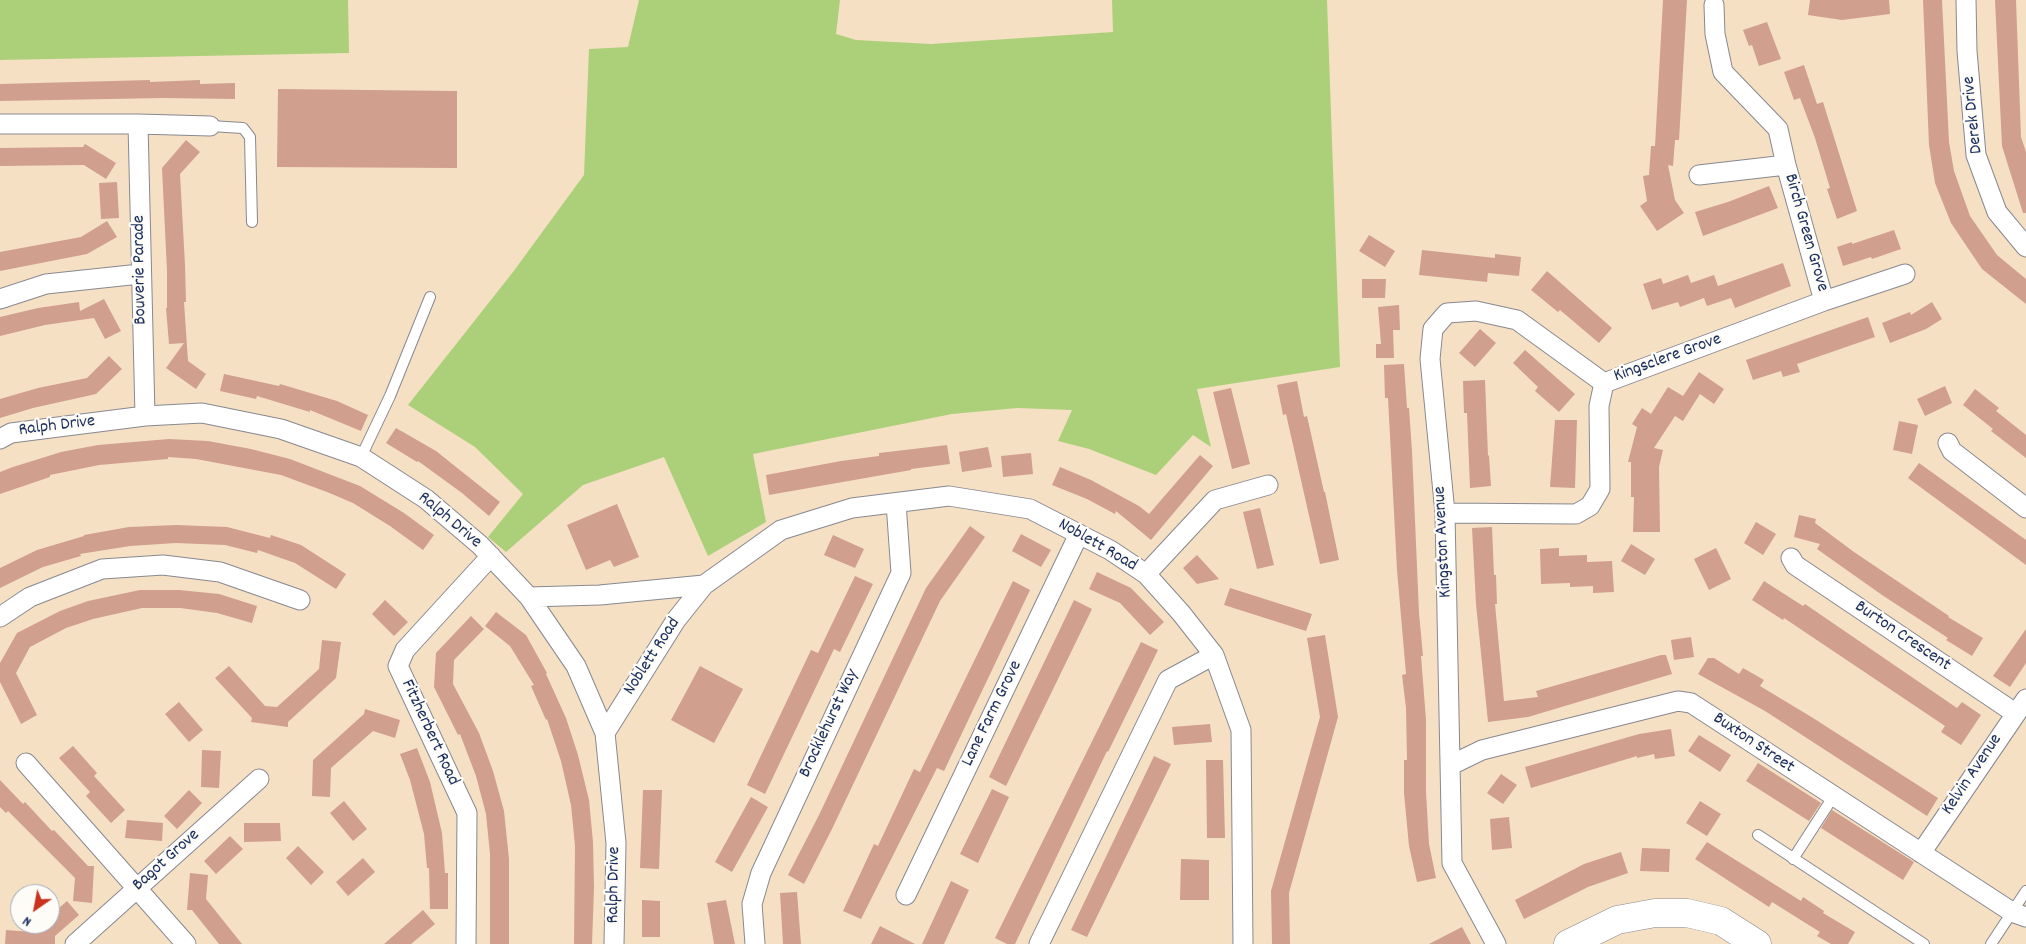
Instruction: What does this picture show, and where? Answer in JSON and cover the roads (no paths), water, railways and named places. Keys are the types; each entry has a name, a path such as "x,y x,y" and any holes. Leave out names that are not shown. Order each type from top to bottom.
{"street":[{"name":"Derek Drive","path":"1966,0 1976,155 1997,212 2026,247"},
{"name":"Birch Green Grove","path":"1714,5 1714,34 1723,72 1778,129 1786,165 1824,301"},
{"path":"0,124 210,126"},
{"name":"Bouverie Parade","path":"138,124 140,274 145,416"},
{"name":"Birch Green Grove","path":"1699,175 1786,165"},
{"path":"0,299 46,284 140,274"},
{"name":"Kingsclere Grove","path":"1444,513 1576,514 1590,506 1600,489 1599,406 1604,383 1824,301 1905,274"},
{"name":"Kingston Avenue","path":"1496,944 1452,863 1444,513 1430,359 1433,330 1448,313 1476,311 1517,320 1604,383"},
{"name":"Ralph Drive","path":"0,439 11,433 145,416 202,413 281,429 361,457 426,499 491,556 529,597 576,666 605,733 616,843 614,944"},
{"path":"1948,443 1952,452 2026,508"},
{"path":"1146,574 1215,500 1268,485"},
{"name":"Noblett Road","path":"605,733 676,620 704,584 781,530 852,508 949,496 1030,509 1110,550 1146,574 1181,613 1214,655 1241,730 1243,944"},
{"name":"Brocklehurst Way","path":"755,944 752,904 761,873 901,573 896,502"},
{"name":"Lane Farm Grove","path":"906,895 1079,534"},
{"name":"Fitzherbert Road","path":"466,944 467,813 398,666 405,650 491,556"},
{"name":"Burton Crescent","path":"1791,558 1795,565 2021,706"},
{"path":"0,617 30,597 102,570 163,565 220,572 300,600"},
{"name":"Noblett Road","path":"529,597 600,595 704,584"},
{"path":"1039,944 1168,680 1214,655"},
{"name":"Buxton Street","path":"1451,765 1482,750 1678,701 1691,703 1833,797 2019,914"},
{"name":"Kelvin Avenue","path":"1921,852 2021,706"},
{"path":"26,763 186,944"},
{"name":"Bagot Grove","path":"75,944 259,779"},
{"path":"1568,944 1617,920 1655,913 1687,913 1721,921 1757,944"}],"lane":[{"path":"210,126 243,128 250,137 252,222"},
{"path":"361,457 390,396 430,297"},
{"path":"1793,859 1833,797"},
{"path":"1758,835 1924,944"},
{"path":"1991,944 2019,914 2026,891"}]}
